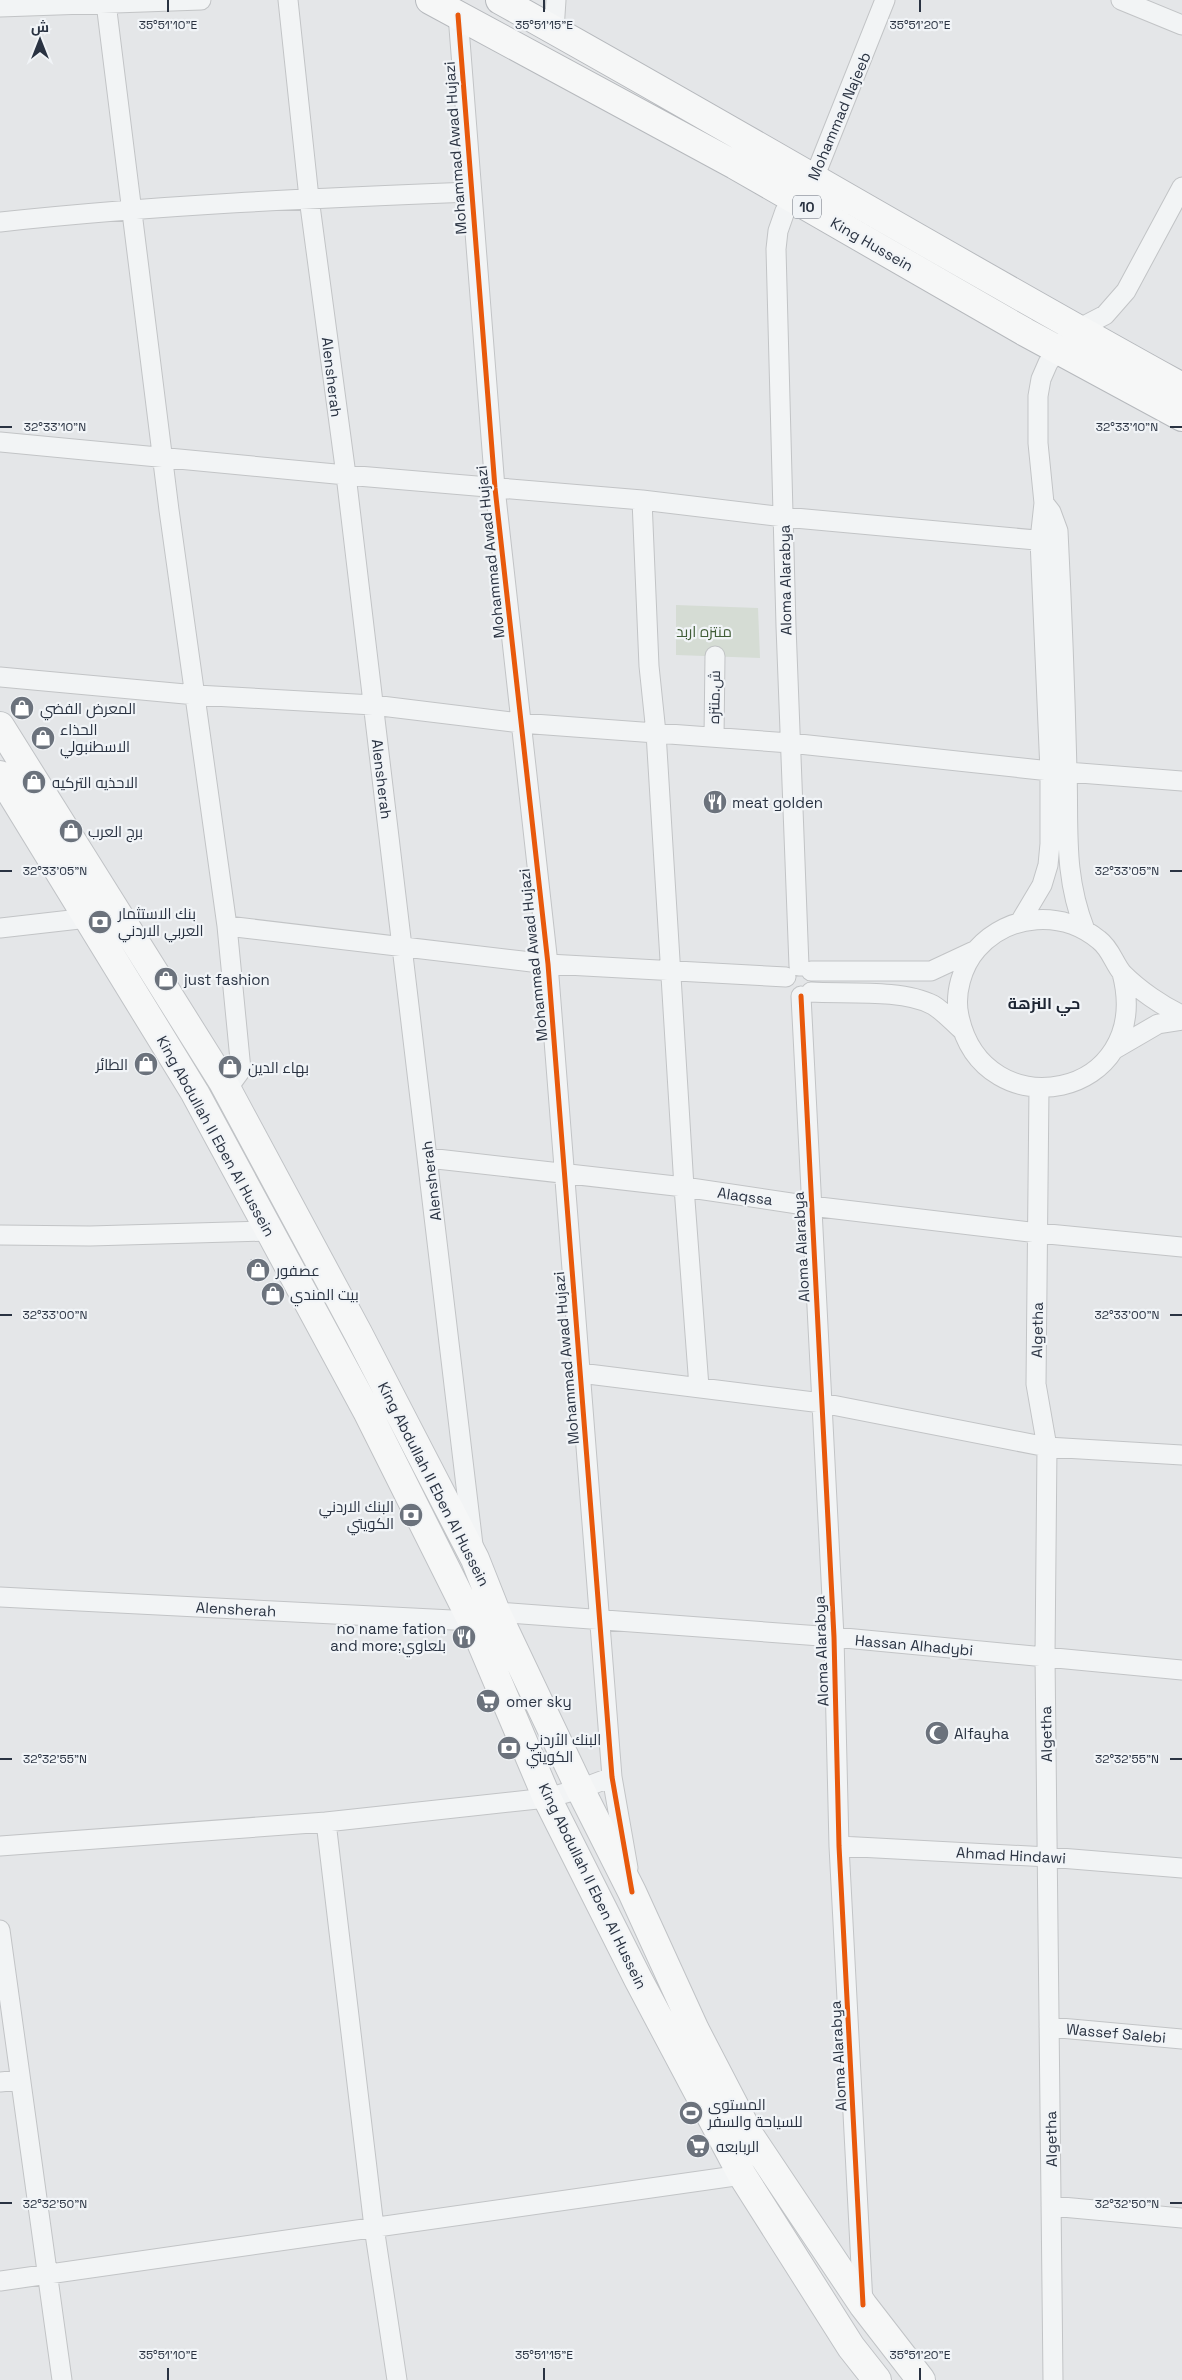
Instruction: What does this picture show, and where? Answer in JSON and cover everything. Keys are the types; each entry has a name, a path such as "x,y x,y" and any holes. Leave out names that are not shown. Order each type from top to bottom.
{"main road":[{"name":"King Hussein","path":"430,0 690,140 1025,332 1182,417"},
{"name":"King Hussein","path":"500,0 706,114 869,210 1182,387"},
{"path":"549,63 554,30"},
{"path":"690,140 706,114"},
{"path":"735,165 752,141"},
{"path":"852,234 869,210"},
{"name":"King Abdullah II Eben Al Hussein","path":"0,726 222,1082 358,1333 475,1559 484,1616 547,1798 638,1979 742,2174 851,2346 877,2380"},
{"name":"King Abdullah II Eben Al Hussein","path":"0,775 195,1093 368,1411 580,1789 632,1892 695,2030 750,2136 863,2305 921,2380"}],"street":[{"path":"0,7 202,0"},
{"name":"Alensherah","path":"288,0 309,198 346,475 475,1559"},
{"path":"554,30 556,0"},
{"name":"Mohammad Najeeb","path":"799,202 814,178 885,0"},
{"path":"1121,0 1182,25"},
{"path":"106,3 164,459 227,926 241,1070 233,1081 222,1082"},
{"name":"Mohammad Awad Hujazi","path":"458,15 495,488 548,964 612,1777 632,1892"},
{"path":"1086,930 1075,903 1058,772 1049,541 1038,435 1038,396 1041,379 1057,349 1078,329 1106,315 1126,291 1182,187"},
{"path":"0,222 132,208 309,198 471,192"},
{"name":"Aloma Alarabya","path":"799,202 784,211 778,231 776,249 790,743 798,971 815,984 806,994 811,1206 834,1637 839,1846 863,2305"},
{"path":"1025,332 1037,354 1041,379"},
{"path":"0,442 164,459 642,500 784,517 1049,541"},
{"path":"642,500 649,666 656,733 684,1187 699,1387"},
{"name":"ش.منتزه","path":"714,737 715,656"},
{"path":"0,677 196,695 373,705 520,723 790,743 1058,772 1182,781"},
{"path":"1020,922 1042,885 1048,865 1058,772"},
{"path":"0,928 88,920 115,912"},
{"path":"1042,918 1064,921 1086,930 1101,941 1113,956 1122,973 1127,992 1127,1012 1123,1031 1115,1049 1101,1066 1082,1079 1061,1086 1039,1088 1006,1080 979,1060 962,1030 957,1010 958,988 965,968 976,950 988,938 1003,928 1020,922 1042,918"},
{"path":"227,926 548,964 671,971 930,971 976,950"},
{"path":"798,971 785,983 790,993 895,995 915,998 934,1005 962,1030"},
{"path":"1122,973 1155,999 1182,1015"},
{"path":"1115,1049 1158,1024 1182,1020"},
{"name":"Algetha","path":"1039,1088 1036,1384 1047,1447 1045,1656 1053,2380"},
{"name":"Alaqssa","path":"428,1158 684,1187 811,1206 1038,1233 1182,1247"},
{"path":"0,1235 90,1236 269,1230"},
{"path":"580,1374 822,1403 1047,1447 1182,1455"},
{"name":"Alensherah","path":"0,1597 484,1616"},
{"name":"Hassan Alhadybi","path":"484,1616 600,1620 834,1637 1182,1670"},
{"path":"0,1846 326,1822 547,1798 580,1789 612,1777"},
{"path":"326,1822 374,2227 397,2380"},
{"name":"Ahmad Hindawi","path":"839,1846 1048,1857 1182,1868"},
{"path":"0,1930 62,2380"},
{"name":"Wassef Salebi","path":"1049,2027 1182,2039"},
{"path":"0,2082 20,2080"},
{"path":"0,2281 742,2174"},
{"path":"1051,2206 1182,2218"}],"green space":[{"name":"منتزه اربد","path":"676,605 758,608 760,658 676,655"}],"cycle path":[{"path":"458,15 495,488 548,964 612,1777 632,1892"},
{"path":"801,996 834,1637 839,1846 863,2305"}],"place":[{"name":"المعرض الفضي","path":"22,708"},
{"name":"الحذاء الاسطنبولي","path":"43,738"},
{"name":"الاحذيه التركيه","path":"34,782"},
{"name":"meat golden","path":"715,802"},
{"name":"برج العرب","path":"71,831"},
{"name":"بنك الاستثمار العربي الاردني","path":"100,922"},
{"name":"just fashion","path":"166,979"},
{"name":"الطائر","path":"146,1064"},
{"name":"بهاء الدين","path":"230,1067"},
{"name":"عصفور","path":"258,1270"},
{"name":"بيت المندي","path":"273,1294"},
{"name":"البنك الاردني الكويتي","path":"411,1515"},
{"name":"no name fation and more;بلعاوي","path":"464,1637"},
{"name":"omer sky","path":"488,1701"},
{"name":"Alfayha","path":"937,1733"},
{"name":"البنك الأردني الكويتي","path":"509,1748"},
{"name":"المستوى للسياحة والسفر","path":"691,2113"},
{"name":"الربابعه","path":"698,2146"}],"district":[{"name":"حي النزهة","path":"1044,1003"}]}
